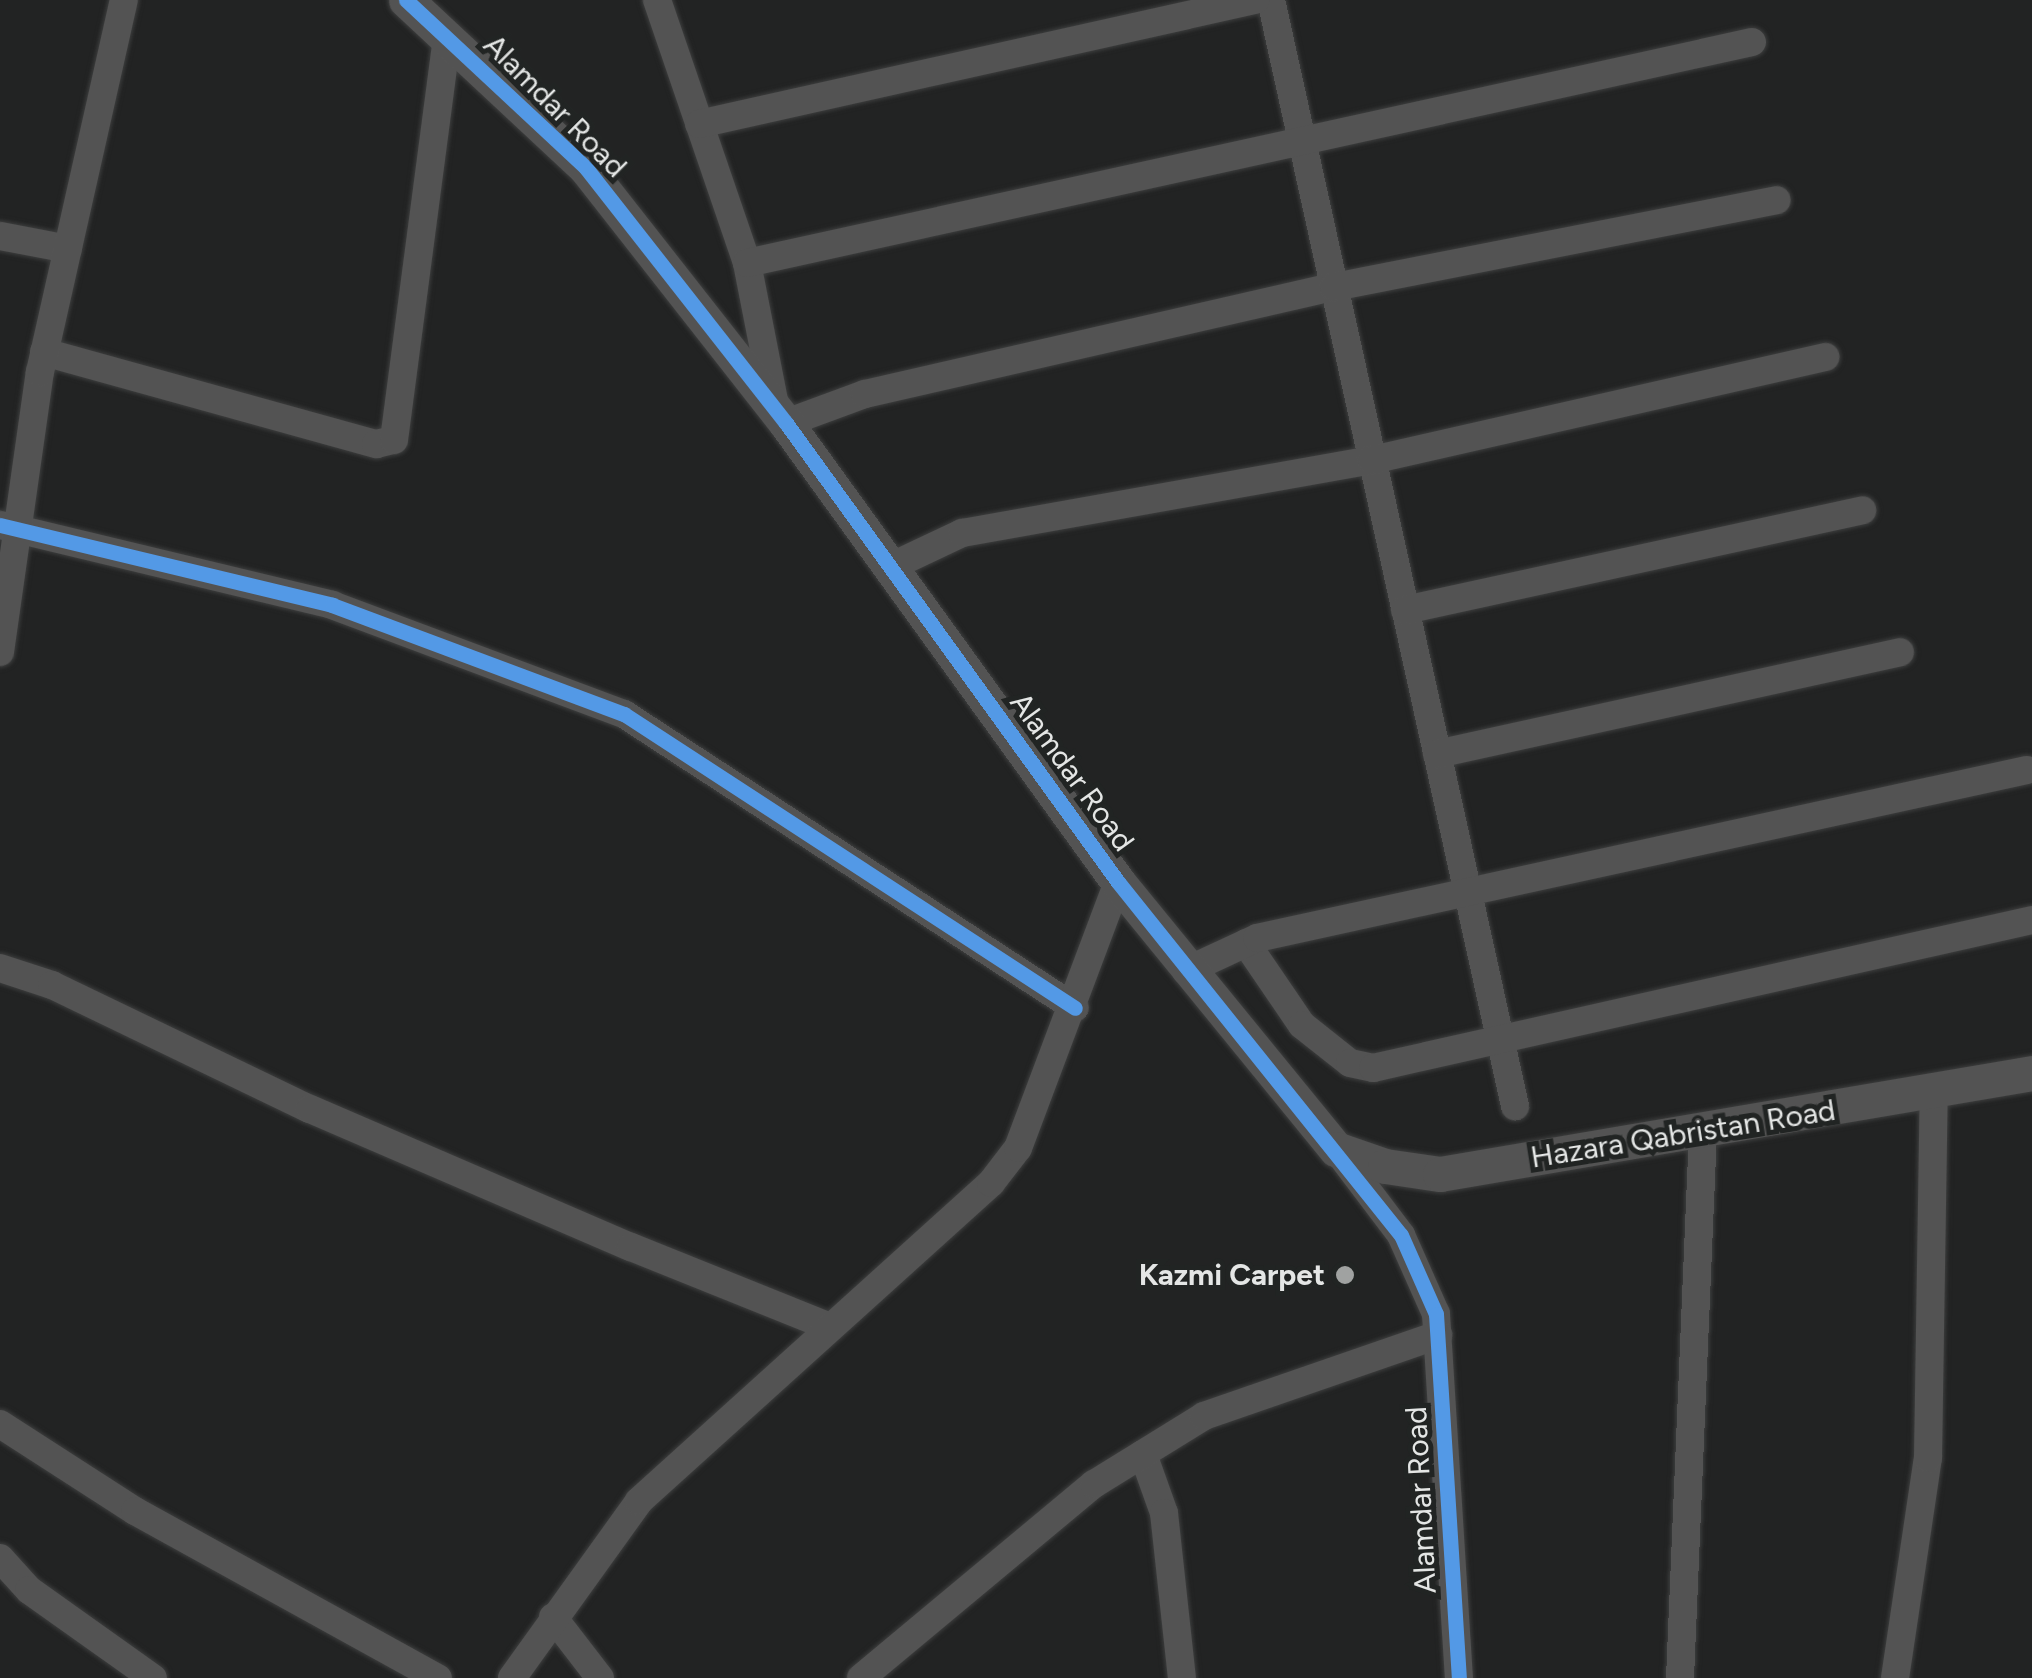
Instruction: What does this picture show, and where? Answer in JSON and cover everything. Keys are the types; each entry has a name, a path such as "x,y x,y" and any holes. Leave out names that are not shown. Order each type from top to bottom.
{"street":[{"path":"0,652 7,526 124,0"},
{"name":"Alamdar Road","path":"406,0 586,168 781,416 1118,882 1186,971 1336,1149 1401,1236 1436,1314 1459,1678"},
{"path":"657,0 747,263 781,416 1334,287 1777,200"},
{"path":"699,124 1255,0"},
{"path":"1271,0 1515,1106"},
{"path":"44,352 376,444 394,440 447,38"},
{"path":"747,263 1752,42"},
{"path":"0,236 68,249"},
{"path":"890,567 962,534 1372,460 1825,358"},
{"path":"1405,610 1862,510"},
{"path":"7,526 332,606 624,714 1075,1008"},
{"path":"1437,754 1900,652"},
{"path":"1186,971 1246,944 2027,770"},
{"path":"512,1678 638,1501 992,1182 1018,1148 1075,1008 1118,882"},
{"path":"1246,944 1302,1025 1350,1063 1373,1068 2032,920"},
{"path":"0,968 52,985 310,1109 631,1248 828,1326"},
{"name":"Hazara Qabristan Road","path":"1336,1149 1440,1174 2032,1073"},
{"path":"1895,1678 1928,1458 1934,1092"},
{"path":"1680,1678 1703,1132"},
{"path":"860,1678 1094,1484 1204,1416 1438,1335"},
{"path":"0,1424 135,1510 438,1678"},
{"path":"1143,1454 1164,1513 1182,1678"},
{"path":"0,1558 28,1590 141,1674"},
{"path":"553,1617 600,1678"}],"cycle path":[{"path":"406,0 586,168 786,423 1118,882 1401,1235 1436,1314 1459,1678"},
{"path":"0,525 332,605 624,714 1075,1008"}],"place":[{"name":"Kazmi Carpet","path":"1345,1275"}]}
